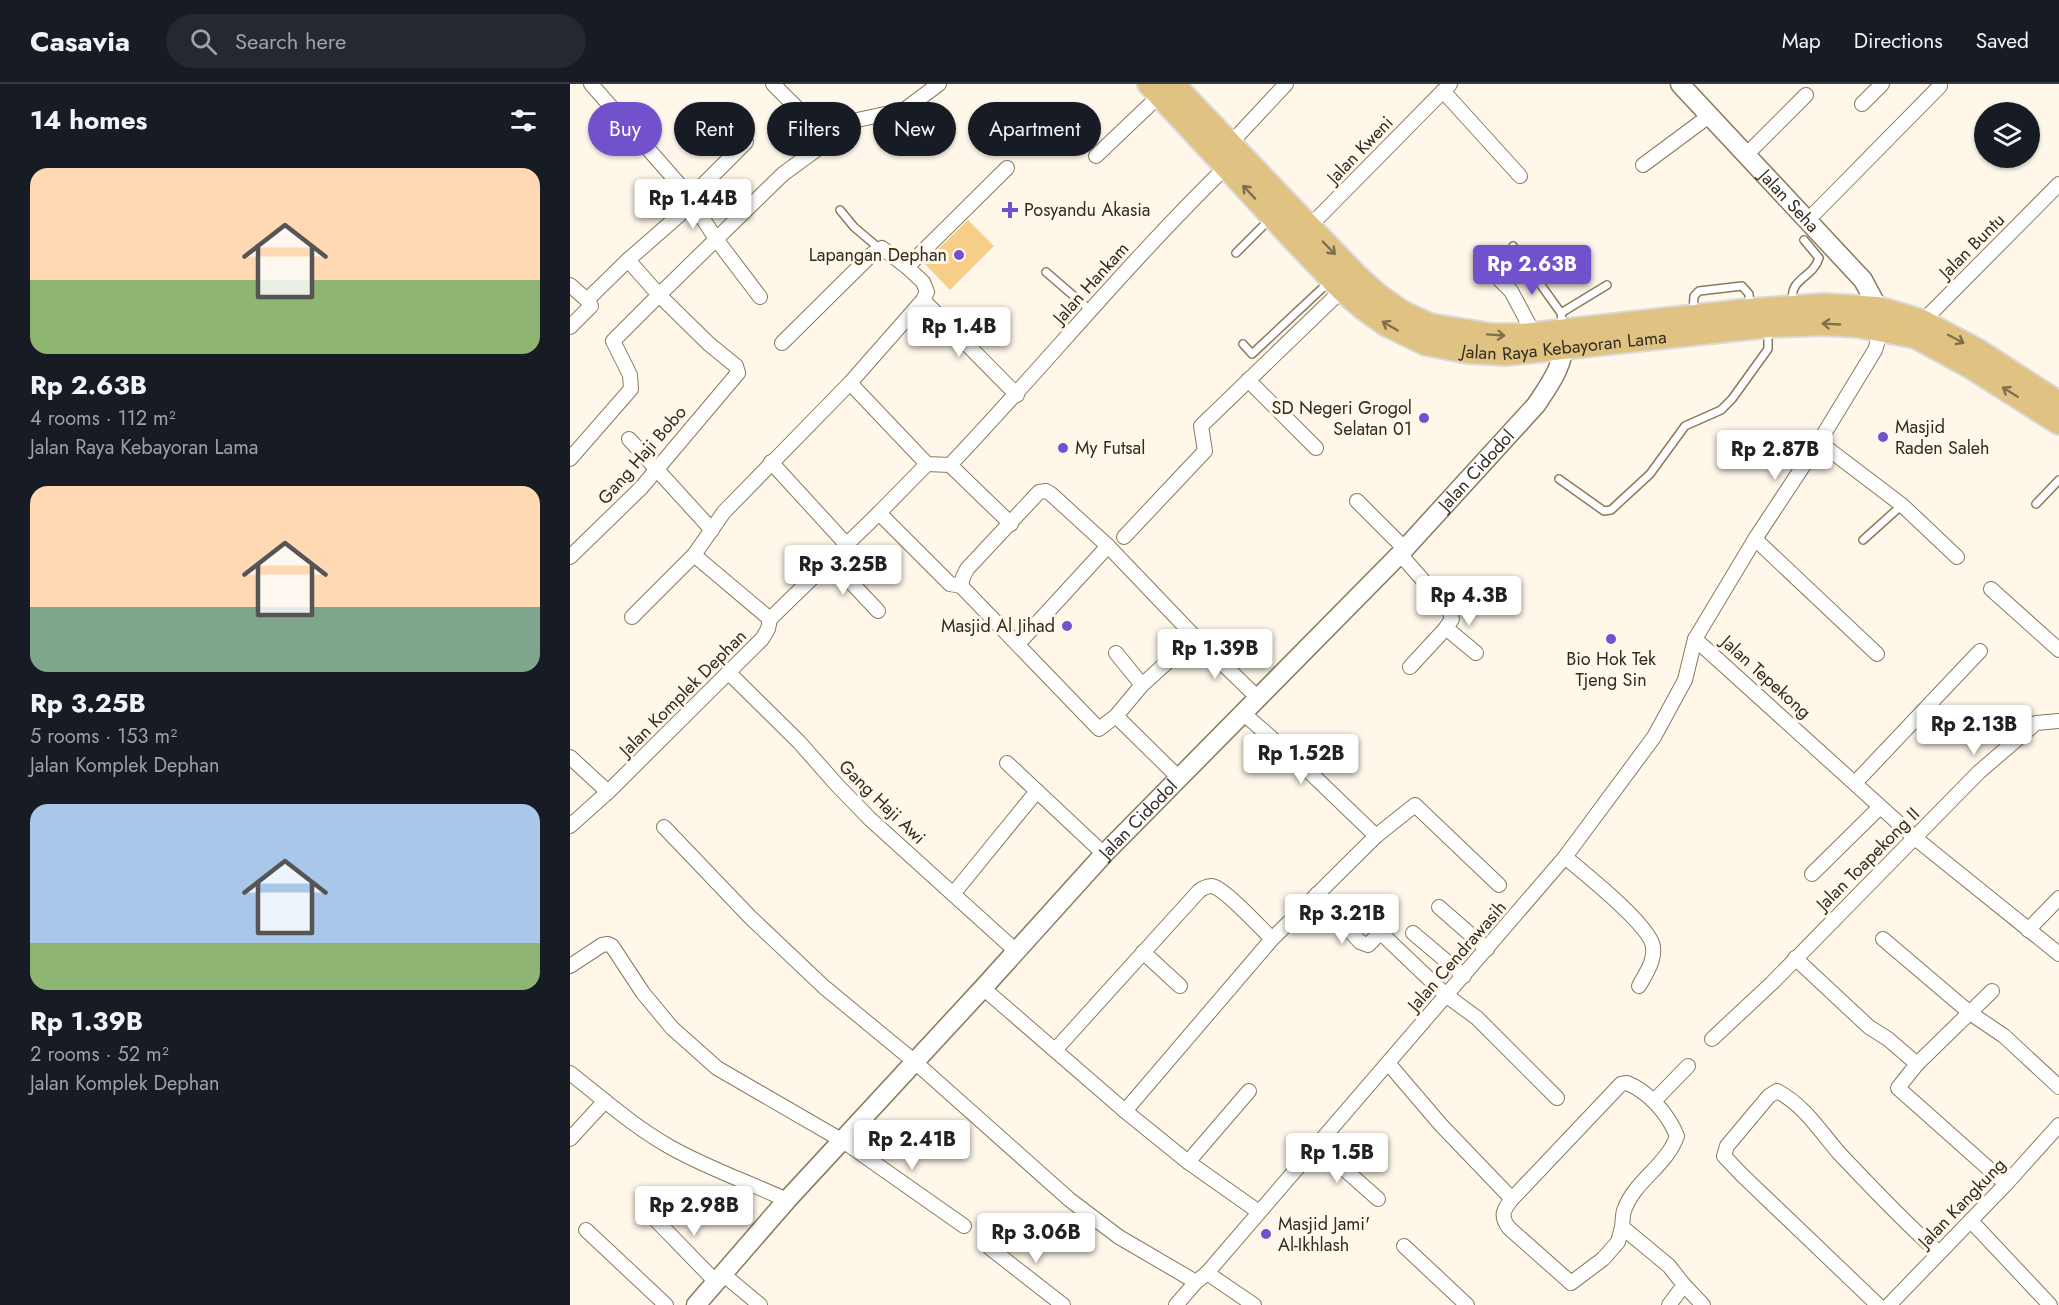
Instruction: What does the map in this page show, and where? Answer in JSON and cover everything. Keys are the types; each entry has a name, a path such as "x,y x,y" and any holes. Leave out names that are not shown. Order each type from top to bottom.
{"main road":[{"name":"Jalan Raya Kebayoran Lama","path":"1161,88 1232,156 1302,234 1371,302 1385,324 1428,334 1468,352 1506,354 1563,330 1768,326 1878,319"},
{"name":"Jalan Raya Kebayoran Lama","path":"1232,156 1272,217 1302,234 1337,284 1371,302"},
{"name":"Jalan Raya Kebayoran Lama","path":"1428,334 1534,334 1750,310 1824,305 1919,329 1977,350 2059,403"},
{"name":"Jalan Raya Kebayoran Lama","path":"1919,329 1969,366 2059,423"}],"street":[{"path":"591,84 686,191 716,240 760,297"},
{"path":"772,84 791,102"},
{"path":"861,119 904,110 939,84"},
{"name":"Jalan Hankam","path":"950,465 1232,156 1286,84"},
{"name":"Jalan Seha","path":"1680,84 1808,221 1826,253 1863,280 1878,319"},
{"path":"1862,104 1882,84"},
{"path":"1808,221 1940,86"},
{"path":"1446,87 1520,176"},
{"name":"Jalan Kweni","path":"1302,234 1446,87"},
{"path":"1101,151 1161,88"},
{"path":"1746,155 1806,95"},
{"path":"1642,165 1709,116"},
{"path":"587,300 691,201 733,156"},
{"path":"570,459 631,389 630,375 613,341 783,174 807,156"},
{"path":"907,267 1007,168"},
{"name":"Jalan Buntu","path":"1919,329 2059,184"},
{"path":"632,617 694,555 724,512 850,382 923,300 927,292 923,282 882,248 872,254 782,343"},
{"path":"628,260 660,295"},
{"path":"1500,280 1511,291 1534,334"},
{"path":"1124,537 1205,451 1201,426 1248,380 1337,284"},
{"path":"570,285 591,306 570,327"},
{"name":"Gang Haji Bobo","path":"570,557 613,517 656,470 738,373 736,366 709,344 660,295"},
{"path":"923,300 1017,394"},
{"name":"Jalan Tepekong","path":"1878,319 1878,340 1875,350 1819,442 1755,538 1695,639 1915,838 2059,954"},
{"name":"Jalan Cidodol","path":"696,1305 771,1221 785,1202 1104,854 1402,551 1536,405 1555,378 1563,330"},
{"path":"1248,380 1316,448"},
{"path":"850,382 927,464 950,465 1011,524"},
{"path":"628,439 712,530"},
{"path":"1819,442 1902,505 1957,557"},
{"path":"771,462 846,544"},
{"path":"770,619 927,464"},
{"path":"961,586 968,569 1039,492 1046,491 1108,546 1195,637 1257,697"},
{"path":"1356,501 1402,551 1449,610 1452,619 1410,667"},
{"path":"879,513 950,584 961,586 1099,729 1116,716 1143,685 1195,637"},
{"path":"1755,538 1877,654"},
{"path":"1018,644 1108,546"},
{"name":"Jalan Komplek Dephan","path":"570,826 608,792 729,673 762,639 768,629 770,619 694,555"},
{"path":"830,560 879,611"},
{"path":"1991,589 2059,650"},
{"path":"1446,628 1476,653"},
{"name":"Jalan Cendrawasih","path":"1182,1303 1565,857 1654,737 1684,680 1695,639"},
{"path":"1855,783 1980,651"},
{"path":"1116,653 1143,685"},
{"name":"Gang Haji Awi","path":"729,673 799,742 870,819 1016,951"},
{"path":"1244,714 1298,761 1376,836"},
{"path":"1116,716 1178,777"},
{"name":"Jalan Toapekong II","path":"1712,1039 1979,772 2036,723 2059,722"},
{"path":"570,757 608,792"},
{"path":"1007,763 1104,854"},
{"path":"953,894 1037,791"},
{"path":"1125,1111 1272,939 1376,836 1415,805 1499,885"},
{"path":"1812,874 1880,807"},
{"path":"664,827 750,917 824,987 915,1062 1095,1220 1119,1237 1254,1305"},
{"path":"1565,857 1637,921 1652,942 1654,949 1652,960 1638,986"},
{"path":"1056,1049 1199,891 1210,886 1216,887 1272,939"},
{"path":"1317,894 1360,942 1368,945 1379,934 1382,934 1447,996 1477,1018 1557,1098"},
{"path":"2028,930 2059,898"},
{"path":"1439,907 1487,948"},
{"path":"1413,933 1464,976"},
{"path":"1883,939 1970,1013 2004,1036 2059,1087"},
{"path":"570,966 602,945 612,946 643,993 672,1028 717,1068 843,1141 964,1226"},
{"path":"1143,952 1180,986"},
{"path":"1795,958 1869,1027 1888,1039 1917,1064"},
{"path":"983,988 1125,1111 1188,1162 1259,1212"},
{"path":"1992,991 1917,1064 1898,1088 2006,1184"},
{"path":"1388,1063 1441,1125 1512,1199"},
{"path":"1654,1101 1688,1066"},
{"path":"570,1073 635,1125 668,1145 785,1202"},
{"path":"1621,1084 1632,1085 1654,1101 1672,1124 1677,1136 1673,1148 1631,1197 1624,1210 1618,1242 1604,1259 1571,1283 1505,1224 1503,1210 1512,1199 1621,1084"},
{"path":"1188,1162 1249,1091"},
{"path":"1878,1305 1749,1183 1724,1156 1727,1146 1769,1096 1777,1091 1791,1098 1838,1151 1938,1252"},
{"path":"570,1139 605,1101"},
{"name":"Jalan Kangkung","path":"1889,1305 2006,1184 2059,1125"},
{"path":"1317,1145 1378,1199"},
{"path":"650,1214 720,1279 760,1305"},
{"path":"1971,1221 2050,1305"},
{"path":"1622,1227 1669,1266 1702,1305"},
{"path":"586,1230 666,1305"},
{"path":"1404,1246 1467,1305"},
{"path":"990,1248 1063,1305"},
{"path":"1669,1305 1684,1285"}],"lane":[{"path":"840,210 854,227 880,249"},
{"path":"1236,253 1272,217"},
{"path":"1793,307 1792,290 1795,284 1811,273 1826,253 1804,240"},
{"path":"1513,246 1563,330 1607,285"},
{"path":"1046,272 1090,310"},
{"path":"1243,344 1252,354 1337,284"},
{"path":"1559,479 1604,511 1611,510 1650,474 1685,426 1720,410 1732,399 1768,350 1768,326"},
{"path":"2036,504 2059,480"},
{"path":"1863,540 1902,505"}],"shaded area":[{"name":"Lapangan Dephan","path":"968,220 994,246 950,290 924,263"}],"place":[{"name":"Posyandu Akasia","path":"1010,210"},
{"name":"Lapangan Dephan","path":"959,255"},
{"name":"SD Negeri Grogol Selatan 01","path":"1424,418"},
{"name":"Masjid Raden Saleh","path":"1883,437"},
{"name":"My Futsal","path":"1063,448"},
{"name":"Masjid Al Jihad","path":"1067,626"},
{"name":"Bio Hok Tek Tjeng Sin","path":"1611,639"},
{"name":"Masjid Jami' Al-Ikhlash","path":"1266,1234"}]}
